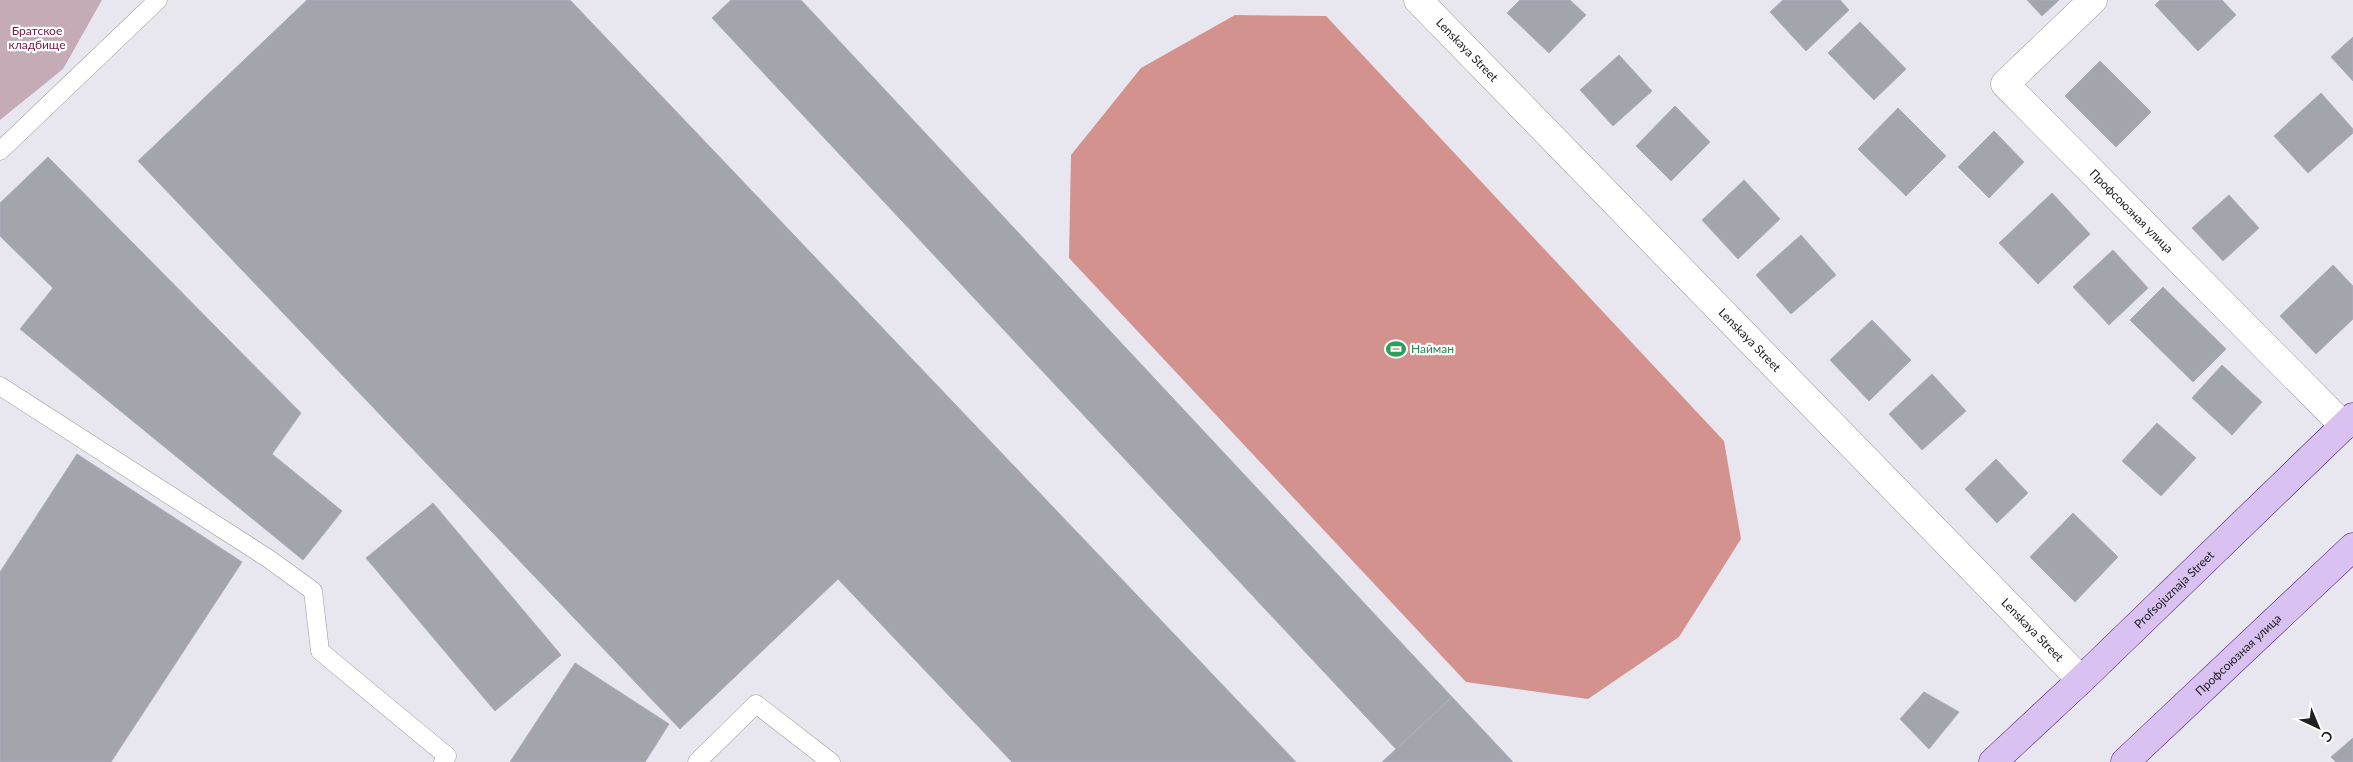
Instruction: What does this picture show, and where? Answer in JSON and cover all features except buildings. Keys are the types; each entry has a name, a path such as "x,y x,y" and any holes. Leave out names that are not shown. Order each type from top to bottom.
{"street":[{"name":"Lenskaya Street","path":"1418,0 2081,680"},
{"name":"Профсоюзная улица","path":"2093,0 2005,84 2348,421"},
{"name":"Profsojuznaja Street","path":"1993,762 2081,680 2348,421"},
{"name":"Профсоюзная улица","path":"2125,762 2353,547"}],"lane":[{"path":"0,151 158,0"},
{"path":"0,386 269,559 313,591 320,651 447,756 443,762"},
{"path":"697,762 756,704 830,762"}],"green space":[{"name":"Братское кладбище","path":"0,0 102,0 63,69 0,120"}],"shaded area":[{"name":"Найман","path":"1235,15 1326,16 1724,441 1741,539 1679,637 1588,699 1466,682 1069,258 1071,155 1141,68"}],"place":[{"name":"Найман","path":"1396,349"}]}
